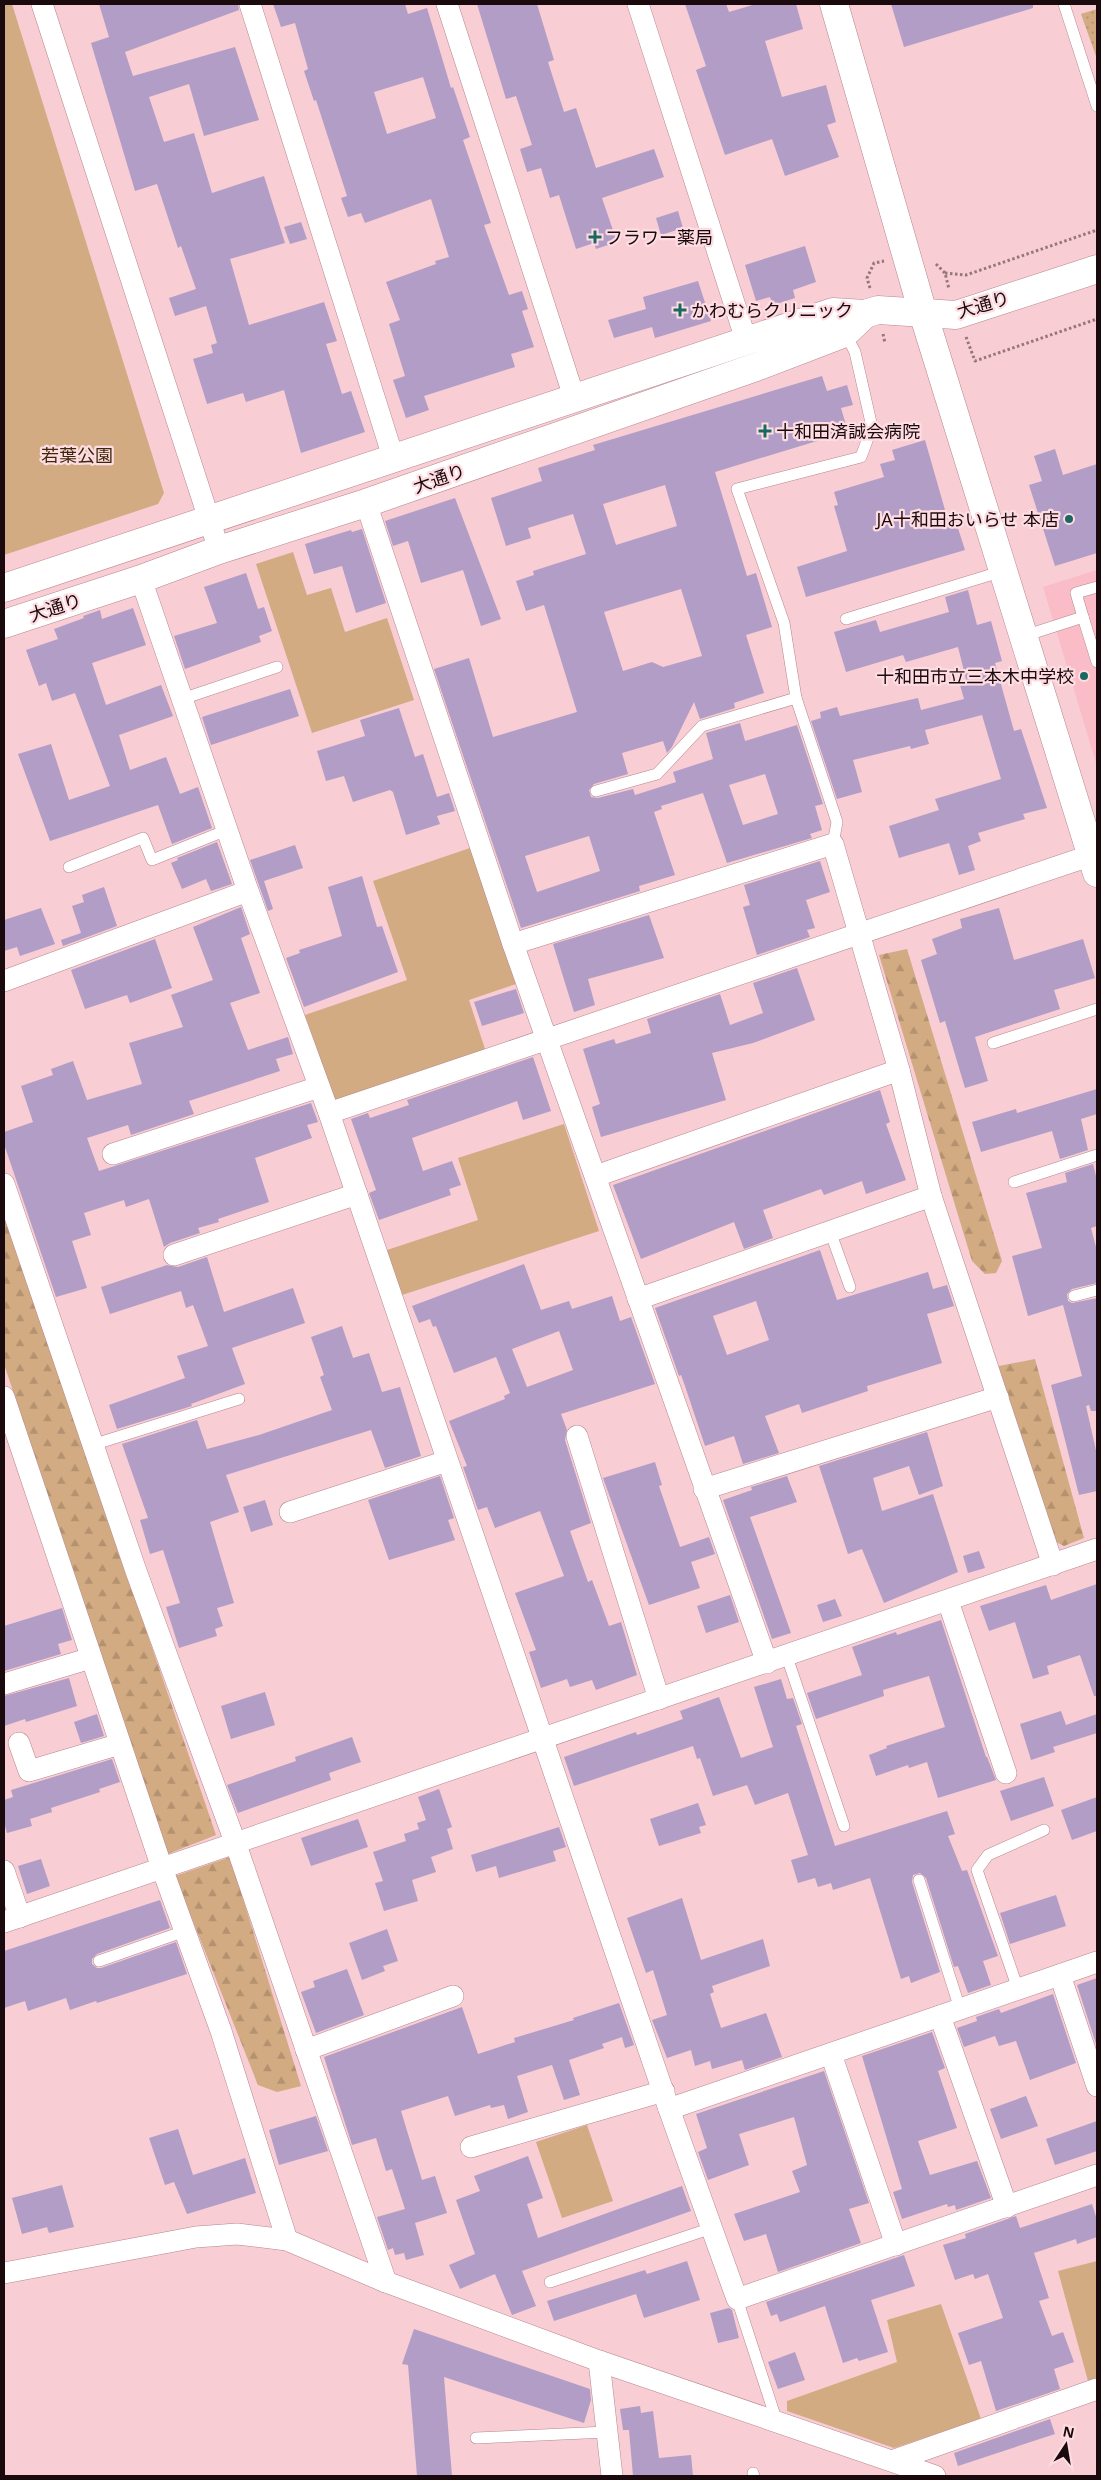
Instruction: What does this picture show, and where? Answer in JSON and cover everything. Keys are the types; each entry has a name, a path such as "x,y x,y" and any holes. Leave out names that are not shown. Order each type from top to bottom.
{"street":[{"path":"42,4 219,550"},
{"path":"250,4 394,460"},
{"path":"447,4 574,400"},
{"path":"638,4 746,340"},
{"path":"329,1113 860,934 1094,864 923,313 834,4"},
{"name":"大通り","path":"4,588 208,518 394,460 832,312 865,314 878,310 956,314 1097,269"},
{"name":"大通り","path":"4,624 141,579 219,550 366,503 595,425 844,333 865,314"},
{"path":"366,503 513,944 548,1038 704,1489 777,1660"},
{"path":"141,579 248,891 320,1087 542,1739 737,2299 1097,2175"},
{"path":"513,944 833,844 899,1070 931,1196 1053,1565"},
{"path":"4,981 248,891"},
{"path":"596,1176 899,1070"},
{"path":"113,1154 320,1087"},
{"path":"4,1184 92,1445 235,1842 386,2282"},
{"path":"174,1255 356,1194"},
{"path":"638,1299 931,1196"},
{"path":"4,1397 162,1868 221,2031 286,2240"},
{"path":"704,1489 998,1397"},
{"path":"577,1436 659,1699"},
{"path":"290,1512 448,1460"},
{"path":"4,1871 12,1919 1097,1550"},
{"path":"948,1601 1006,1773"},
{"path":"4,1684 91,1658"},
{"path":"19,1743 29,1771 120,1744"},
{"path":"471,2147 667,2100 831,2054 1097,1962"},
{"path":"1060,1975 1097,2086"},
{"path":"306,2050 453,1996"},
{"path":"940,2016 1008,2207"},
{"path":"831,2054 896,2245"},
{"path":"4,2273 196,2237 237,2234 286,2240 386,2282 599,2361 935,2476"},
{"path":"599,2361 612,2476"},
{"path":"892,2461 1097,2389"}],"lane":[{"path":"1064,4 1097,106"},
{"path":"833,844 837,822 796,698 784,623 738,489 861,457 872,427 855,352 844,333"},
{"path":"846,620 1004,571"},
{"path":"1097,586 1076,593 1097,662"},
{"path":"1024,636 1083,617"},
{"path":"182,699 277,667"},
{"path":"596,791 657,774 702,726 796,698"},
{"path":"69,867 143,838 152,860 227,830"},
{"path":"992,1043 1097,1010"},
{"path":"1014,1182 1097,1155"},
{"path":"830,1231 850,1287"},
{"path":"1074,1296 1097,1290"},
{"path":"92,1445 239,1399"},
{"path":"777,1660 844,1826"},
{"path":"1018,1989 977,1870 988,1855 1044,1830"},
{"path":"919,1880 960,2009"},
{"path":"99,1961 185,1931"},
{"path":"550,2282 712,2228"},
{"path":"737,2299 777,2422"},
{"path":"476,2438 607,2432"}],"path":[{"path":"945,273 966,275 1097,230"},
{"path":"976,361 1097,319"}],"shaded area":[{"name":"十和田市立三本木中学校","path":"1097,570 1097,766 1043,587"}],"green space":[{"name":"若葉公園","path":"4,4 12,4 164,493 158,504 4,555"},
{"path":"1097,9 1097,59 1081,14"},
{"path":"293,552 307,595 331,588 345,632 387,618 414,700 312,733 256,564"},
{"path":"470,848 516,984 469,1000 486,1052 336,1103 305,1015 407,980 373,881"},
{"path":"907,949 1002,1261 996,1273 985,1274 972,1261 879,955"},
{"path":"564,1124 599,1231 402,1295 387,1250 478,1220 458,1158"},
{"path":"4,1214 216,1835 168,1854 4,1364"},
{"path":"1035,1359 1084,1538 1064,1546 1052,1540 994,1367"},
{"path":"230,1857 301,2086 277,2092 258,2085 175,1876"},
{"path":"587,2125 613,2201 562,2218 536,2142"},
{"path":"1097,2261 1097,2378 1088,2381 1058,2271"},
{"path":"941,2304 981,2419 894,2448 787,2411 787,2401 897,2362 887,2320"}],"building":[{"path":"99,4 238,4 239,10 125,52 133,76 235,47 259,120 204,136 189,84 149,97 164,142 194,133 212,193 264,176 285,243 230,259 249,325 324,302 337,341 326,344 342,394 351,391 365,432 301,453 284,390 246,402 243,393 207,404 193,359 213,353 211,345 217,343 206,306 175,316 169,298 196,289 181,246 178,248 157,184 135,191 91,43 109,37"},
{"path":"273,4 405,4 408,14 427,8 451,88 453,87 470,137 463,140 491,223 484,225 509,295 522,291 528,309 522,311 534,347 511,354 515,367 424,396 429,410 406,418 393,380 405,376 389,324 400,320 386,282 436,264 435,261 449,257 431,199 365,223 361,213 348,217 341,198 347,196 316,100 314,101 304,71 308,69 295,23 281,27","holes":["423,77 436,118 387,134 374,92"]},
{"path":"477,4 537,4 554,60 548,62 564,112 576,108 596,168 654,149 664,177 602,198 617,242 596,249 594,243 576,249 559,195 550,198 541,168 527,172 520,149 532,145 516,96 506,99"},
{"path":"685,4 726,4 729,12 756,4 796,4 803,29 765,41 782,97 826,85 836,122 827,125 839,157 785,176 772,139 725,155 696,70 706,66"},
{"path":"891,4 1033,4 1033,8 904,47"},
{"path":"678,211 683,228 661,235 656,218"},
{"path":"301,222 307,239 290,244 284,227"},
{"path":"805,246 816,282 793,290 795,298 773,305 770,297 756,301 745,265"},
{"path":"698,281 711,321 655,338 652,327 614,338 608,320 646,309 643,297"},
{"path":"822,376 827,391 847,385 853,405 841,408 846,425 840,434 715,472 747,576 756,573 772,627 746,635 764,693 734,703 735,708 700,719 694,702 672,747 667,753 663,741 622,753 628,774 594,784 589,790 591,797 598,798 633,789 635,795 676,782 673,772 713,759 706,733 740,723 745,741 797,725 823,804 815,806 822,830 810,834 812,838 727,863 703,793 661,806 662,809 654,812 675,875 639,886 640,891 521,928 434,669 469,658 493,737 577,712 544,605 526,611 516,581 534,575 533,571 586,554 573,514 528,528 531,538 506,546 491,498 542,481 538,468 595,450 593,445","holes":["665,485 677,526 616,545 603,504","681,589 702,656 663,667 652,662 623,671 604,612","765,774 778,814 743,825 729,785","589,836 600,871 537,892 525,856"]},
{"path":"925,440 949,524 956,522 965,550 806,597 797,567 847,551 834,506 838,505 834,492 884,477 880,464 895,460 892,450"},
{"name":"JA十和田おいらせ 本店","path":"1055,449 1063,475 1097,464 1097,553 1055,566 1029,485 1042,481 1034,456"},
{"path":"455,498 501,619 481,626 463,570 421,583 408,541 393,546 385,521"},
{"path":"362,529 386,603 356,613 342,566 314,574 305,544 351,530 352,532"},
{"path":"246,573 258,609 264,607 272,631 259,636 261,642 185,669 174,636 217,623 204,587"},
{"path":"968,590 977,625 991,621 1002,661 995,663 1014,731 1021,729 1047,808 1023,814 1025,819 978,833 981,841 968,846 975,870 959,875 949,843 899,858 889,826 939,810 935,799 1001,779 982,715 925,730 929,744 911,749 910,746 853,760 862,792 837,799 811,721 821,718 820,712 837,707 840,716 918,698 921,710 964,699 960,685 967,683 958,647 906,662 903,655 846,672 834,632 876,620 880,632 949,612 945,597"},
{"path":"133,608 146,645 92,663 106,705 161,685 173,716 119,735 130,770 166,757 180,794 198,787 212,828 172,844 158,805 50,841 18,754 51,744 69,800 110,786 75,693 52,701 46,683 39,686 26,650 58,639 54,629 84,618 83,616 100,610 102,619"},
{"path":"290,689 299,716 211,745 202,717"},
{"path":"399,708 415,757 423,754 437,797 449,793 455,811 437,816 440,824 406,835 393,792 390,790 353,802 344,776 326,781 317,751 365,736 360,720"},
{"path":"217,842 232,884 211,891 206,879 182,889 171,863 178,860 177,858"},
{"path":"295,845 303,868 264,881 273,909 268,911 250,860"},
{"path":"820,861 830,892 806,900 815,928 807,930 810,937 757,955 743,907 750,905 744,885"},
{"path":"362,876 377,927 382,926 398,972 304,1007 286,958 300,953 299,950 342,936 328,887"},
{"path":"104,887 117,926 63,946 61,940 81,933 72,906 84,902 82,895"},
{"path":"241,907 250,934 241,938 260,993 230,1003 248,1050 288,1037 293,1054 276,1059 280,1071 189,1101 194,1114 131,1135 128,1125 87,1138 99,1171 311,1103 318,1122 307,1125 312,1138 255,1158 269,1202 218,1219 219,1222 198,1228 200,1233 170,1243 164,1247 149,1199 126,1207 124,1200 84,1213 91,1235 72,1241 87,1288 56,1297 4,1144 4,1132 33,1122 21,1086 53,1075 51,1069 73,1061 87,1100 142,1084 129,1043 183,1027 171,995 213,980 193,927"},
{"path":"41,908 55,944 20,956 17,947 4,951 4,920"},
{"path":"999,908 1014,960 1083,939 1095,978 1054,990 1060,1009 975,1037 988,1081 965,1088 945,1021 940,1023 921,960 937,954 932,939 962,928 960,919"},
{"path":"649,915 664,958 588,979 595,1005 574,1012 553,944"},
{"path":"155,939 172,988 130,1003 127,995 85,1009 71,970"},
{"path":"797,968 815,1020 753,1043 712,1053 726,1100 601,1137 592,1107 600,1104 583,1049 614,1039 616,1044 651,1033 647,1019 720,994 730,1025 763,1013 753,983"},
{"path":"516,989 524,1013 482,1026 474,1002"},
{"path":"533,1057 551,1111 523,1120 517,1101 412,1138 423,1171 452,1161 461,1185 449,1189 451,1195 379,1220 369,1193 376,1190 351,1119 368,1113 370,1118 409,1105 407,1100"},
{"path":"1097,1089 1097,1114 1081,1119 1088,1150 1060,1159 1052,1131 981,1152 972,1122 1016,1109 1017,1113"},
{"path":"880,1090 890,1122 886,1124 906,1180 866,1194 862,1181 824,1195 821,1189 763,1210 773,1238 744,1249 734,1222 641,1259 613,1185"},
{"path":"1093,1164 1097,1180 1097,1226 1091,1228 1097,1251 1097,1283 1072,1289 1067,1294 1068,1301 1072,1303 1097,1298 1097,1411 1091,1411 1089,1405 1086,1406 1097,1455 1097,1491 1079,1495 1051,1385 1082,1376 1063,1305 1028,1316 1012,1256 1042,1248 1026,1193 1067,1182 1065,1173"},
{"path":"820,1250 837,1300 928,1272 933,1289 947,1285 954,1306 927,1314 942,1363 867,1386 868,1391 802,1413 799,1404 765,1416 779,1453 743,1464 734,1436 705,1446 685,1386 681,1375 679,1376 655,1308","holes":["756,1301 769,1340 727,1355 713,1316"]},
{"path":"207,1257 224,1312 293,1288 305,1323 232,1348 245,1384 191,1404 192,1406 117,1429 109,1405 185,1378 177,1356 208,1346 193,1305 186,1308 181,1291 110,1314 101,1287 167,1265 178,1267"},
{"path":"524,1264 541,1310 569,1301 572,1309 612,1296 620,1321 631,1317 655,1384 561,1414 567,1430 565,1440 591,1523 570,1531 588,1582 592,1580 609,1626 621,1622 637,1675 596,1690 592,1680 570,1687 567,1679 541,1688 529,1652 536,1650 515,1593 564,1576 540,1511 495,1528 487,1507 478,1510 463,1467 467,1466 449,1421 505,1399 504,1396 510,1393 496,1357 454,1373 436,1326 433,1327 430,1319 419,1323 412,1306","holes":["559,1331 573,1370 527,1387 512,1349"]},
{"path":"342,1326 353,1358 369,1353 382,1392 400,1387 421,1456 385,1468 371,1430 226,1475 239,1512 210,1522 234,1603 217,1608 223,1626 215,1629 217,1636 179,1648 166,1607 180,1603 163,1550 150,1554 140,1520 148,1518 122,1444 197,1420 207,1449 259,1435 332,1410 320,1377 324,1375 311,1337"},
{"path":"927,1432 943,1486 919,1495 909,1466 873,1478 882,1511 933,1494 958,1572 884,1603 862,1549 848,1554 819,1466"},
{"path":"655,1462 662,1485 659,1486 680,1547 709,1537 715,1554 691,1562 700,1588 649,1605 603,1478"},
{"path":"440,1476 454,1518 448,1520 455,1540 389,1560 368,1500"},
{"path":"787,1476 797,1502 750,1517 791,1633 772,1639 723,1500 752,1490 751,1487"},
{"path":"265,1500 273,1525 251,1532 243,1507"},
{"path":"979,1551 985,1568 968,1573 963,1556"},
{"path":"1097,1584 1097,1696 1094,1696 1080,1655 1047,1666 1049,1674 1033,1679 1015,1622 989,1631 980,1606 1046,1585 1051,1600"},
{"path":"730,1595 739,1622 706,1633 697,1606"},
{"path":"835,1599 842,1616 823,1622 817,1605"},
{"path":"62,1608 72,1640 58,1644 61,1654 4,1671 4,1626"},
{"path":"941,1620 986,1757 996,1780 938,1798 927,1762 909,1768 908,1765 876,1776 869,1755 887,1748 886,1746 945,1727 929,1676 883,1690 884,1696 816,1719 807,1693 862,1675 852,1647 896,1632 897,1635"},
{"path":"69,1678 77,1706 26,1722 25,1719 4,1726 4,1696"},
{"path":"781,1679 787,1699 793,1698 802,1724 796,1726 835,1846 947,1811 955,1834 948,1836 962,1871 967,1870 998,1956 983,1961 991,1985 968,1993 958,1966 954,1967 926,1878 920,1873 913,1875 912,1882 940,1972 911,1983 909,1976 901,1979 870,1878 833,1890 831,1883 818,1887 815,1878 798,1883 791,1860 808,1855 788,1793 755,1805 747,1785 713,1796 700,1758 697,1759 693,1746 574,1786 564,1757 636,1732 637,1735 683,1719 680,1711 719,1697 741,1758 773,1747 754,1687"},
{"path":"265,1692 275,1725 231,1739 221,1706"},
{"path":"1061,1711 1066,1725 1097,1714 1097,1733 1053,1747 1055,1752 1031,1760 1020,1724"},
{"path":"97,1714 104,1736 81,1743 74,1722"},
{"path":"352,1737 361,1762 329,1773 331,1780 238,1813 227,1785 296,1761 295,1757"},
{"path":"112,1759 120,1782 99,1789 100,1792 51,1808 52,1812 30,1819 32,1826 7,1833 4,1822 4,1800 13,1797 11,1790"},
{"path":"1044,1777 1054,1806 1011,1821 1000,1791"},
{"path":"439,1789 452,1827 447,1829 453,1849 431,1857 436,1872 412,1880 418,1901 384,1911 375,1883 383,1881 373,1852 406,1841 404,1834 419,1829 417,1823 426,1820 418,1797"},
{"path":"1097,1797 1097,1831 1072,1840 1061,1810"},
{"path":"698,1803 706,1825 699,1827 701,1833 659,1846 650,1819"},
{"path":"358,1819 368,1847 311,1866 301,1838"},
{"path":"559,1827 566,1847 553,1851 556,1861 499,1878 496,1866 476,1872 471,1855"},
{"path":"41,1859 50,1886 27,1894 18,1866"},
{"path":"1056,1895 1066,1926 1010,1944 1000,1913"},
{"path":"682,1898 701,1960 763,1939 770,1966 712,1986 714,1992 710,1994 721,2028 766,2013 782,2057 745,2070 742,2060 712,2069 710,2061 695,2066 691,2050 667,2058 652,2020 667,2015 653,1970 646,1973 627,1918"},
{"path":"160,1900 170,1928 97,1954 92,1959 92,1964 97,1968 101,1968 176,1942 187,1974 70,2010 66,1998 28,2011 25,2001 4,2008 4,1951"},
{"path":"387,1929 398,1961 383,1966 385,1971 362,1980 349,1943"},
{"path":"347,1969 364,2015 316,2033 301,1992 315,1987 313,1981"},
{"path":"1097,1978 1097,2047 1077,1985"},
{"path":"1053,1994 1076,2063 1030,2080 1016,2041 999,2046 995,2036 964,2047 957,2028 977,2021 976,2017 999,2009 1001,2013"},
{"path":"619,2003 634,2045 625,2048 622,2037 602,2044 604,2048 569,2060 580,2095 564,2100 552,2065 517,2076 528,2112 508,2119 504,2105 491,2108 490,2105 455,2116 448,2096 401,2111 422,2180 435,2176 447,2213 415,2223 424,2255 406,2260 404,2253 395,2255 393,2248 388,2250 377,2217 405,2209 392,2169 386,2171 376,2138 352,2145 324,2057 462,2007 478,2054 515,2042 514,2038 574,2020 573,2018"},
{"path":"932,2032 945,2068 938,2071 957,2128 918,2141 930,2175 977,2161 991,2198 956,2210 955,2205 948,2207 947,2204 902,2219 893,2192 902,2189 862,2056"},
{"path":"824,2071 869,2203 849,2209 861,2243 778,2272 766,2234 744,2241 734,2214 800,2192 792,2171 807,2165 794,2117 739,2134 749,2165 708,2180 698,2152 707,2148 696,2114"},
{"path":"1026,2096 1038,2126 1001,2139 990,2109"},
{"path":"316,2116 328,2151 279,2165 269,2130"},
{"path":"1097,2121 1097,2151 1055,2165 1046,2139"},
{"path":"178,2129 193,2175 245,2158 256,2193 187,2214 174,2182 165,2185 149,2138"},
{"path":"528,2156 543,2198 527,2204 538,2238 682,2186 691,2211 522,2271 536,2306 512,2315 495,2274 460,2289 449,2265 475,2254 456,2200 480,2191 474,2176"},
{"path":"62,2185 74,2227 49,2233 47,2227 22,2234 12,2198"},
{"path":"1092,2204 1097,2220 1097,2237 1077,2244 1076,2239 1034,2253 1049,2298 1039,2301 1052,2336 1063,2332 1074,2362 1054,2369 1060,2389 996,2411 981,2361 969,2365 958,2333 1003,2318 988,2274 975,2279 973,2274 955,2280 943,2245 966,2238 965,2234 1016,2216 1020,2228"},
{"path":"904,2255 915,2286 871,2300 888,2352 859,2361 857,2358 843,2363 825,2306 780,2322 777,2314 771,2316 766,2302"},
{"path":"687,2261 700,2300 644,2318 636,2294 554,2321 547,2301 645,2270 647,2274"},
{"path":"729,2308 732,2310 739,2338 718,2343 710,2313"},
{"path":"414,2329 590,2389 591,2400 584,2423 444,2377 452,2476 417,2476 408,2365 402,2364"},
{"path":"795,2352 805,2380 778,2389 768,2362"},
{"path":"640,2406 641,2413 653,2411 659,2458 691,2455 693,2476 633,2476 629,2430 623,2430 620,2409"},
{"path":"1050,2419 1055,2434 958,2466 954,2453"}],"place":[{"name":"フラワー薬局","path":"595,237"},
{"name":"かわむらクリニック","path":"680,310"},
{"name":"十和田済誠会病院","path":"765,431"},
{"name":"JA十和田おいらせ 本店","path":"1069,519"},
{"name":"十和田市立三本木中学校","path":"1084,676"}]}
